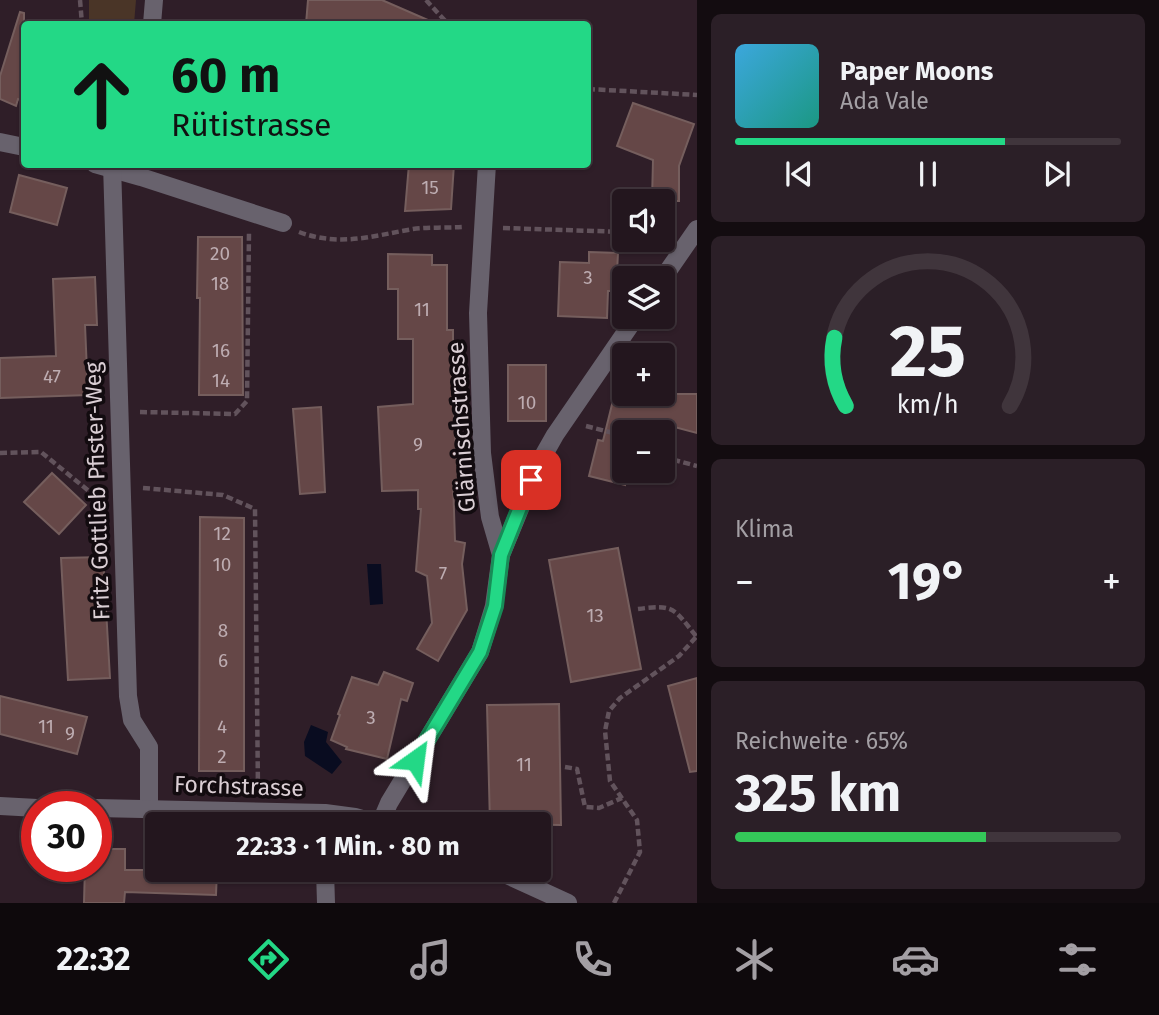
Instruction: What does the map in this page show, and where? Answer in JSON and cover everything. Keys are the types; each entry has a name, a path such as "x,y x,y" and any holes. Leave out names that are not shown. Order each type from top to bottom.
{"street":[{"path":"152,21 154,0"},
{"path":"0,142 21,146"},
{"name":"Fritz Gottlieb Pfister-Weg","path":"107,168 119,412 128,695 132,720 149,747 149,808"},
{"path":"121,168 142,171 249,213 283,223"},
{"name":"Glärnischstrasse","path":"385,812 480,652 495,606 501,555 490,517 482,453 478,313 487,168"},
{"path":"671,266 697,229"},
{"path":"501,555 538,465 628,329"},
{"path":"0,806 21,807"},
{"name":"Forchstrasse","path":"112,808 275,812"},
{"path":"323,902 325,882"},
{"path":"522,882 568,903"}],"path":[{"path":"80,0 82,21"},
{"path":"426,0 445,21"},
{"path":"591,89 697,95"},
{"path":"119,412 235,414 247,401 249,213"},
{"path":"283,223 288,228 307,235 335,240 353,240 416,229 482,227 612,232"},
{"path":"565,421 612,433"},
{"path":"0,453 41,452 122,518"},
{"path":"675,460 697,466"},
{"path":"121,486 223,495 255,509 258,810"},
{"path":"614,903 640,852 638,820 610,781 605,731 609,712 620,698 679,656 697,636 675,611 663,606 638,609"},
{"path":"565,768 577,769 585,807 599,808 622,798"}],"shaded area":[{"path":"89,0 136,0 134,21 89,21"}],"water":[{"path":"367,564 381,564 383,604 370,605"},
{"path":"311,725 328,732 326,742 342,762 332,774 305,756 304,742"}],"building":[{"path":"308,0 382,0 430,21 306,21"},
{"path":"20,12 24,13 24,21 21,21 21,100 18,99 16,106 0,99 0,76"},
{"path":"633,103 694,124 679,166 679,201 675,201 675,189 652,189 653,160 617,146"},
{"path":"409,168 454,168 451,209 405,211"},
{"path":"19,175 67,188 57,225 10,212"},
{"path":"198,237 242,237 243,395 199,395"},
{"path":"589,252 618,253 617,266 612,266 612,291 608,291 607,318 558,316 560,262 589,263"},
{"path":"388,254 432,255 432,265 447,265 447,330 453,330 451,369 458,482 453,481 455,541 465,543 462,564 467,610 438,661 417,649 432,623 427,576 416,571 421,509 418,509 418,490 382,491 378,407 413,404 413,339 398,339 398,289 388,289"},
{"path":"95,277 97,325 85,325 88,395 0,398 0,358 56,356 53,279"},
{"path":"508,365 546,365 546,421 508,421"},
{"path":"675,394 697,394 697,433 675,427 675,420 612,420 612,482 589,476 598,440 603,441 612,404 675,406"},
{"path":"321,407 325,492 300,494 293,409"},
{"path":"52,473 86,505 59,534 24,502"},
{"path":"200,517 244,518 244,771 199,771"},
{"path":"618,548 641,669 571,682 549,560"},
{"path":"103,557 110,678 68,680 61,558"},
{"path":"384,672 413,683 407,701 401,699 387,759 346,749 347,747 331,740 352,677 378,685"},
{"path":"697,678 697,771 690,772 668,686"},
{"path":"0,696 87,717 77,754 0,734"},
{"path":"559,704 561,825 551,825 551,812 490,812 487,705"},
{"path":"112,849 125,849 125,870 145,870 145,882 217,882 216,895 125,892 124,903 84,903 85,882 112,882"}],"route":[{"path":"415,760 480,652 488,633 495,606 501,555 531,480"}]}
